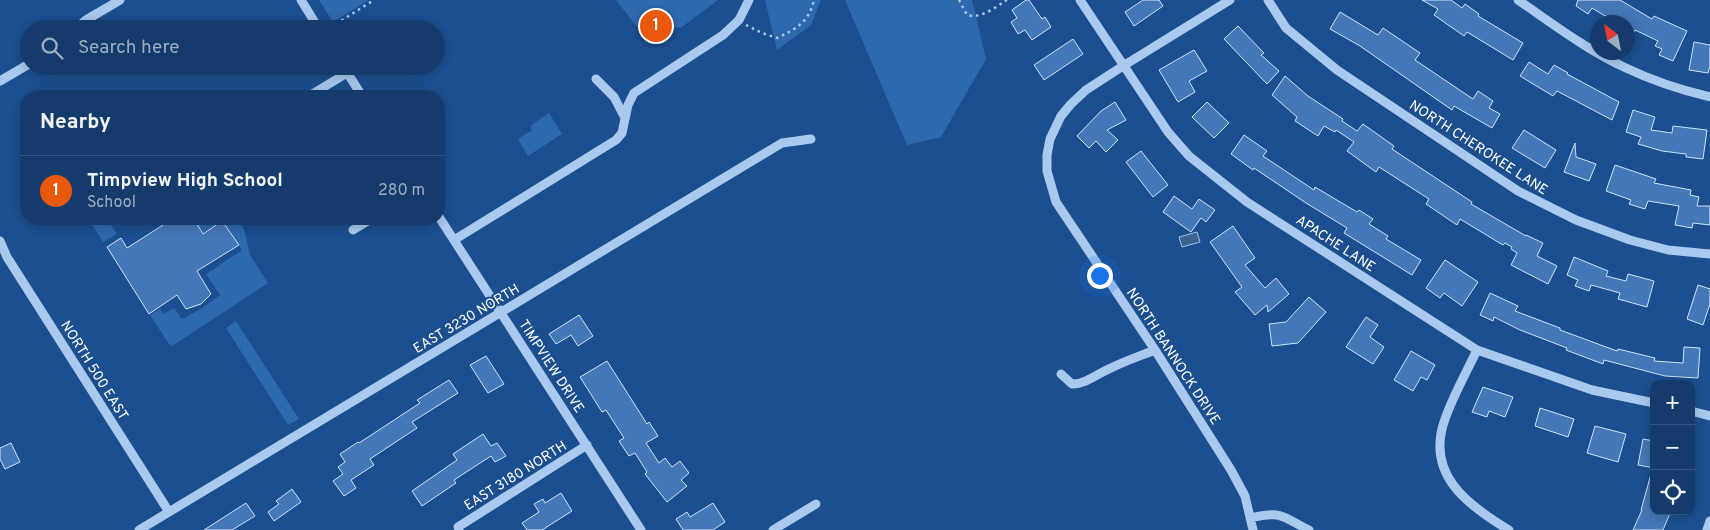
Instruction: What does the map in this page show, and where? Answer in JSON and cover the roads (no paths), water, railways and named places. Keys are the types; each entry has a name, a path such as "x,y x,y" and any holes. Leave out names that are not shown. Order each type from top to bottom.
{"street":[{"path":"86,20 120,0"},
{"path":"301,0 313,20"},
{"path":"454,240 616,140 622,133 628,104 634,93 722,35 738,20 749,0"},
{"name":"APACHE LANE","path":"1080,0 1168,132 1189,156 1247,202 1477,350 1592,390 1650,402"},
{"name":"NORTH BANNOCK DRIVE","path":"1230,0 1086,90 1061,116 1050,139 1046,171 1056,202 1155,350 1231,470 1245,496 1253,530"},
{"name":"NORTH CHEROKEE LANE","path":"1268,0 1286,28 1337,70 1518,191 1576,220 1630,240 1668,250 1710,254"},
{"path":"1518,0 1584,45 1625,68 1710,98"},
{"path":"0,81 20,69"},
{"path":"317,90 338,75"},
{"path":"348,75 358,90"},
{"path":"596,79 614,97 625,118"},
{"name":"EAST 3230 NORTH","path":"139,530 782,143 811,139"},
{"path":"353,230 362,225"},
{"name":"TIMPVIEW DRIVE","path":"444,225 641,530"},
{"name":"NORTH 500 EAST","path":"0,241 13,265 169,512"},
{"path":"1061,374 1072,384 1086,382 1111,368 1155,350"},
{"path":"1477,350 1444,419 1440,440 1440,454 1447,478 1455,489 1493,520 1509,530"},
{"path":"1695,413 1710,416"},
{"name":"EAST 3180 NORTH","path":"458,529 587,445"},
{"path":"773,530 816,504"},
{"path":"1250,518 1274,514 1285,516 1309,530"},
{"path":"1707,530 1710,521"}],"place":[{"name":"Timpview High School","path":"656,26"}]}
